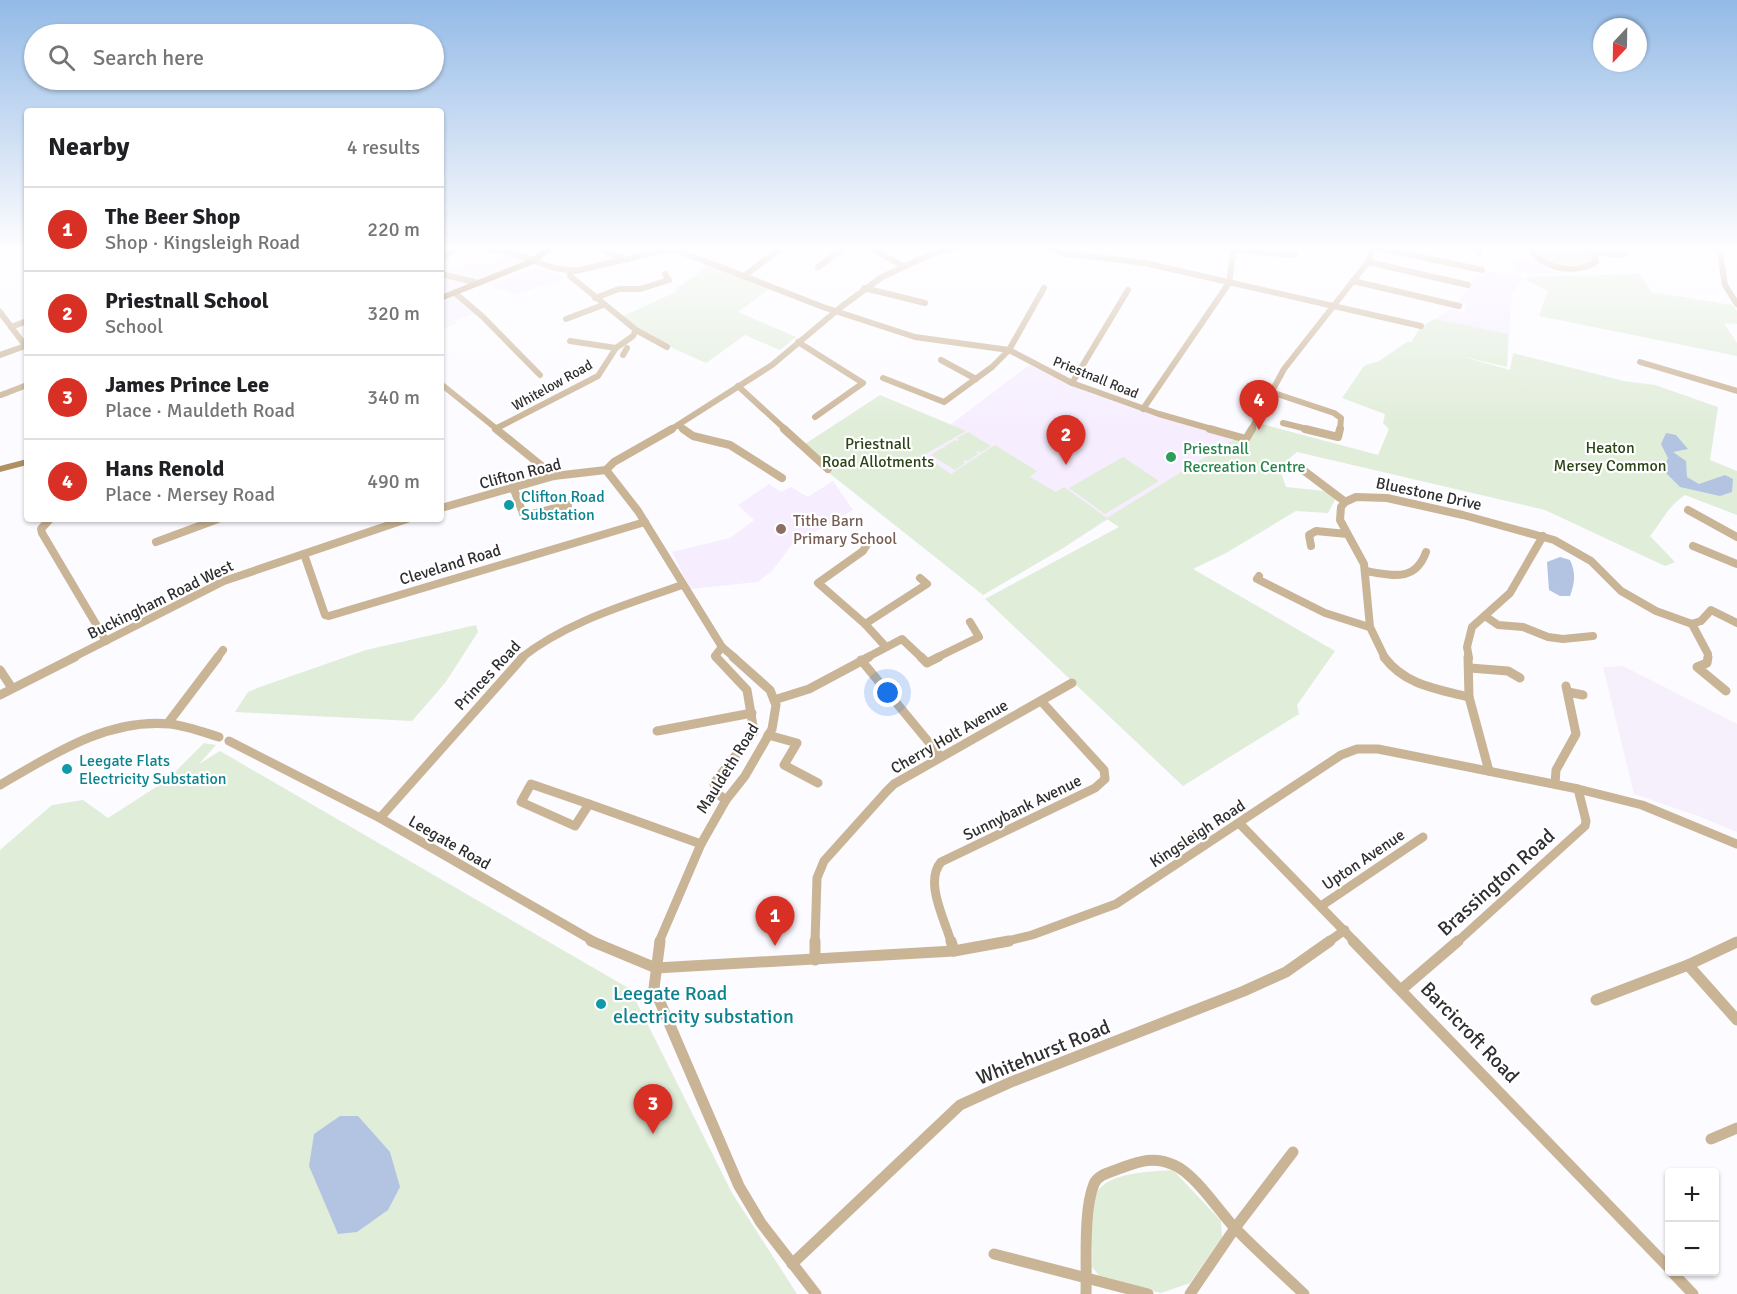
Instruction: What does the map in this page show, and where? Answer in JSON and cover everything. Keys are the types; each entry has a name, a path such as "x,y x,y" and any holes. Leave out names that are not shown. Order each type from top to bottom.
{"main road":[{"path":"0,469 24,463"}],"street":[{"path":"471,306 540,375"},
{"path":"566,320 600,306"},
{"path":"605,306 636,330 667,347"},
{"name":"Priestnall Road","path":"821,306 915,337 1009,350 1072,383 1143,409 1246,439 1271,392"},
{"path":"840,306 777,361 679,426 614,462 606,470 645,522 722,647 770,690 774,700 809,689 902,639 927,663 980,637 970,622"},
{"path":"883,378 944,402 992,368 1009,350 1034,306"},
{"path":"1072,383 1118,306"},
{"path":"1143,409 1214,306"},
{"path":"1283,423 1338,437 1342,423 1341,418 1334,413 1271,392 1284,369 1331,306"},
{"path":"1338,306 1421,326"},
{"path":"0,312 24,344"},
{"path":"11,327 24,322"},
{"name":"Whitelow Road","path":"497,428 598,376 616,349 633,336 636,330"},
{"path":"570,341 625,351"},
{"path":"798,342 863,383 814,417"},
{"path":"0,355 24,348"},
{"path":"941,360 976,379"},
{"path":"1640,362 1737,391"},
{"path":"1,395 24,386"},
{"path":"444,386 554,476"},
{"path":"738,386 828,469"},
{"path":"679,426 693,436 730,445 782,478"},
{"name":"Clifton Road","path":"444,507 554,476 606,470"},
{"path":"1303,471 1344,501 1339,509 1339,517 1362,559 1369,627 1386,660 1395,671 1410,681 1469,697"},
{"path":"513,488 524,516 568,505"},
{"name":"Bluestone Drive","path":"1344,501 1366,495 1388,498 1543,536 1585,557 1621,591 1656,611 1692,624"},
{"path":"1688,510 1737,537"},
{"path":"47,522 40,529 106,641"},
{"path":"156,542 210,522"},
{"name":"Buckingham Road West","path":"0,695 224,581 398,522"},
{"name":"Cleveland Road","path":"304,554 325,615 329,616 645,522"},
{"path":"1311,546 1309,535 1316,531 1347,534"},
{"path":"1489,771 1469,697 1470,668 1467,647 1472,627 1510,593 1543,536"},
{"path":"871,538 863,551 818,583 865,624 886,647"},
{"path":"1693,546 1737,564"},
{"path":"1365,571 1405,575 1412,573 1423,563 1426,552"},
{"path":"1258,577 1336,620 1369,627"},
{"path":"865,624 927,584 920,578"},
{"name":"Princes Road","path":"380,818 521,658 535,646 561,631 682,585"},
{"path":"1726,691 1697,667 1707,663 1708,654 1692,624 1701,621 1711,610 1737,623"},
{"path":"1485,616 1498,625 1523,627 1548,637 1563,639 1593,636"},
{"path":"722,647 715,656 747,690 754,732 714,783 715,792 726,800"},
{"path":"168,723 223,650"},
{"path":"861,660 941,757"},
{"path":"1470,668 1508,671 1520,678"},
{"path":"0,670 12,688"},
{"name":"Cherry Holt Avenue","path":"815,960 817,878 824,861 894,784 1072,683"},
{"path":"1555,784 1556,766 1574,742 1576,734 1567,689 1583,695"},
{"name":"Mauldeth Road","path":"774,700 776,705 772,729 745,776 726,800 701,844 659,942 654,988 739,1186 761,1223 816,1294"},
{"name":"Sunnybank Avenue","path":"954,951 934,885 935,869 941,862 1095,788 1105,779 1104,770 1041,701"},
{"path":"657,731 752,713"},
{"path":"0,785 99,734 138,724 168,723 219,737"},
{"path":"768,735 797,743 784,765 818,783"},
{"name":"Leegate Road","path":"229,741 380,818 590,940 656,968"},
{"name":"Kingsleigh Road","path":"656,968 954,951 978,948 1032,934 1116,904 1341,755 1357,749 1378,749 1578,789 1642,805 1737,844"},
{"path":"589,804 575,826 521,802 531,784 589,804 701,844"},
{"name":"Brassington Road","path":"1402,990 1502,903 1585,826 1586,821 1578,789"},
{"name":"Barcicroft Road","path":"1240,824 1345,930 1665,1264"},
{"name":"Upton Avenue","path":"1320,906 1423,837"},
{"name":"Whitehurst Road","path":"792,1264 960,1105 1011,1082 1244,991 1286,972 1345,930"},
{"path":"1596,1000 1737,942"},
{"path":"1688,964 1737,1020"},
{"path":"1711,1140 1737,1128"},
{"path":"1190,1294 1235,1228 1293,1152"},
{"path":"1086,1294 1089,1208 1094,1184 1098,1178 1145,1159 1156,1159 1186,1173 1235,1228 1304,1294"},
{"path":"994,1254 1148,1294"},
{"name":"Barcicroft Road","path":"1676,1276 1693,1294"}],"shaded area":[{"path":"444,306 470,306 477,313 455,320 456,323 444,329"},
{"path":"1466,306 1511,306 1507,367 1420,328 1451,309 1464,312"},
{"path":"1029,365 1093,394 1173,421 1236,438 1060,550 924,455 965,431 950,425"},
{"name":"Tithe Barn Primary School","path":"833,481 853,510 791,546 772,571 758,582 690,589 672,552 730,538 754,520 738,505 769,484 781,492 791,487 808,497"},
{"path":"1623,666 1737,724 1737,832 1634,794 1603,667"}],"green space":[{"path":"644,306 746,306 738,312 796,337 780,350 745,335 706,363 666,345 621,317"},
{"path":"1542,306 1733,306 1737,311 1737,324 1724,323 1737,343 1737,356 1539,316"},
{"path":"1434,319 1508,334 1507,367 1460,356 1510,370 1513,353 1624,381 1655,385 1718,407 1710,460 1737,471 1737,515 1685,495 1679,499 1650,536 1675,562 1665,566 1545,510 1297,452 1279,467 1286,487 1324,491 1336,498 1328,513 1296,511 1226,553 1193,569 1335,651 1297,705 1299,714 1183,786 985,599 1119,527 1107,519 1060,550 983,595 829,473 833,470 805,444 880,395 966,431 924,455 951,474 995,445 1037,471 1030,477 1056,492 1064,487 1107,518 1236,438 1247,441 1258,423 1378,455 1389,429 1383,423 1385,414 1342,398 1364,366 1379,361 1407,342 1411,342 1420,328"},
{"path":"968,432 991,446 980,453 978,451 976,453 978,454 968,461 963,461 965,463 955,470 931,455 942,448 946,449 944,447 955,440 958,441 957,438"},
{"path":"1123,457 1159,481 1105,514 1069,488"},
{"path":"476,625 478,632 445,683 412,721 235,712 248,692 260,687 366,650"},
{"path":"204,743 216,745 199,764 220,751 630,989 732,1193 797,1294 0,1294 0,850 52,805 83,800 108,818 167,780"},
{"path":"1173,1170 1221,1221 1222,1237 1190,1283 1161,1293 1102,1279 1092,1267 1092,1216 1098,1190 1116,1178"}],"water":[{"path":"1666,433 1676,435 1688,449 1673,452 1686,461 1687,477 1699,484 1725,475 1733,479 1732,492 1720,496 1680,487 1663,470 1668,458 1661,444"},
{"path":"1560,557 1570,560 1573,569 1574,582 1570,596 1560,596 1549,590 1547,562"},
{"path":"340,1116 358,1116 390,1152 400,1187 388,1210 357,1232 338,1234 309,1166 314,1134"}],"place":[{"name":"Hans Renold","path":"1259,430"},
{"name":"Priestnall Recreation Centre","path":"1171,457"},
{"name":"Priestnall School","path":"1066,465"},
{"name":"Clifton Road Substation","path":"509,505"},
{"name":"Tithe Barn Primary School","path":"781,529"},
{"name":"Leegate Flats Electricity Substation","path":"67,769"},
{"name":"The Beer Shop","path":"775,946"},
{"name":"Leegate Road electricity substation","path":"601,1004"},
{"name":"James Prince Lee","path":"653,1134"}],"park label":[{"name":"Priestnall Road Allotments","path":"878,452"},
{"name":"Heaton Mersey Common","path":"1610,456"}]}
